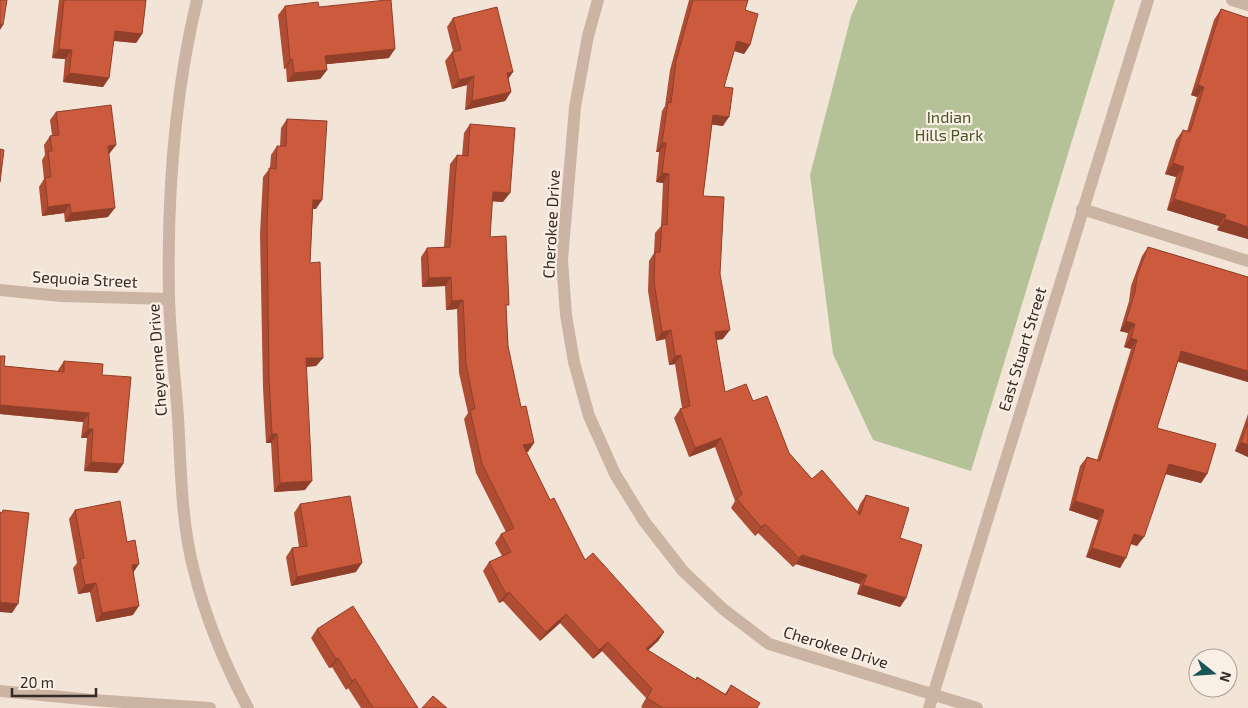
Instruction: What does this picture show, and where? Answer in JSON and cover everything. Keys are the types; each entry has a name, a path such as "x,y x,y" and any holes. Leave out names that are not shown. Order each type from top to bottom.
{"street":[{"name":"Cheyenne Drive","path":"197,0 179,103 171,190 169,299 185,515 194,570 212,631 248,708"},
{"name":"Cherokee Drive","path":"598,0 588,36 575,107 562,260 566,315 574,362 589,416 615,474 644,522 684,571 723,609 769,644 977,708"},
{"name":"East Stuart Street","path":"929,708 1148,0"},
{"path":"1232,0 1248,5"},
{"path":"1082,210 1248,261"},
{"name":"Sequoia Street","path":"0,290 61,296 169,299"},
{"path":"0,691 210,708"}],"green space":[{"name":"Indian Hills Park","path":"858,0 1115,0 971,471 873,440 833,354 810,175 851,16"}],"building":[{"path":"0,0 7,0 3,25 0,24"},
{"path":"64,0 146,0 142,34 115,31 109,78 69,73 72,50 59,49"},
{"path":"391,0 395,49 325,56 327,70 294,73 292,59 290,60 285,6 318,2 319,7"},
{"path":"693,0 748,0 745,10 758,14 750,45 737,41 724,87 733,88 729,117 713,115 703,196 724,197 720,274 730,330 715,332 725,392 746,384 753,401 767,396 789,453 812,479 822,470 860,515 866,495 909,508 900,538 922,545 906,598 863,585 867,575 802,555 799,558 765,524 761,527 737,499 742,494 721,438 695,448 680,409 690,406 681,355 675,356 671,330 662,332 654,282 655,252 660,252 662,224 667,225 669,174 662,173 666,143 662,143 668,102 671,103 676,61"},
{"path":"497,7 513,72 507,73 511,92 472,101 474,76 459,80 452,52 461,50 453,18"},
{"path":"1221,9 1248,18 1248,227 1225,219 1226,215 1174,199 1184,167 1173,163 1183,130 1190,132 1204,87 1198,85"},
{"path":"111,105 116,145 108,146 115,208 71,213 70,204 48,207 45,178 51,177 48,151 52,151 50,136 59,135 56,112"},
{"path":"287,119 327,121 322,200 313,200 310,263 320,262 323,358 306,358 312,481 280,483 277,434 272,434 269,379 267,225 269,168 276,169 277,146 286,146"},
{"path":"470,124 515,128 510,193 493,192 490,237 506,236 509,305 506,305 508,346 521,407 526,406 534,443 523,445 550,500 554,498 585,560 593,553 664,632 646,649 696,680 697,677 726,695 731,685 760,703 757,708 663,708 647,698 652,689 608,642 599,650 566,614 546,632 509,592 506,594 489,562 511,552 501,534 514,528 482,464 470,410 475,409 466,364 463,300 452,301 451,277 429,278 427,248 450,247 457,155 468,156"},
{"path":"0,149 4,150 0,182"},
{"path":"1148,247 1248,277 1248,371 1181,351 1157,428 1216,444 1207,474 1169,464 1144,537 1134,534 1126,558 1092,548 1104,510 1075,501 1087,457 1100,461 1137,340 1131,338 1135,324 1126,321 1135,292 1137,276"},
{"path":"0,356 5,356 4,366 64,372 64,361 103,364 102,375 131,377 123,464 91,462 93,429 88,429 89,413 0,405"},
{"path":"1248,423 1248,445 1241,442"},
{"path":"350,496 362,563 297,577 292,548 307,546 300,504"},
{"path":"120,501 127,542 135,540 139,564 132,565 139,606 102,613 96,583 85,585 80,559 84,558 75,510"},
{"path":"3,510 29,513 18,604 0,602 0,512 2,513"},
{"path":"353,606 418,708 373,708 355,679 352,681 338,658 336,659 317,629"},
{"path":"433,696 447,708 422,708"}]}
